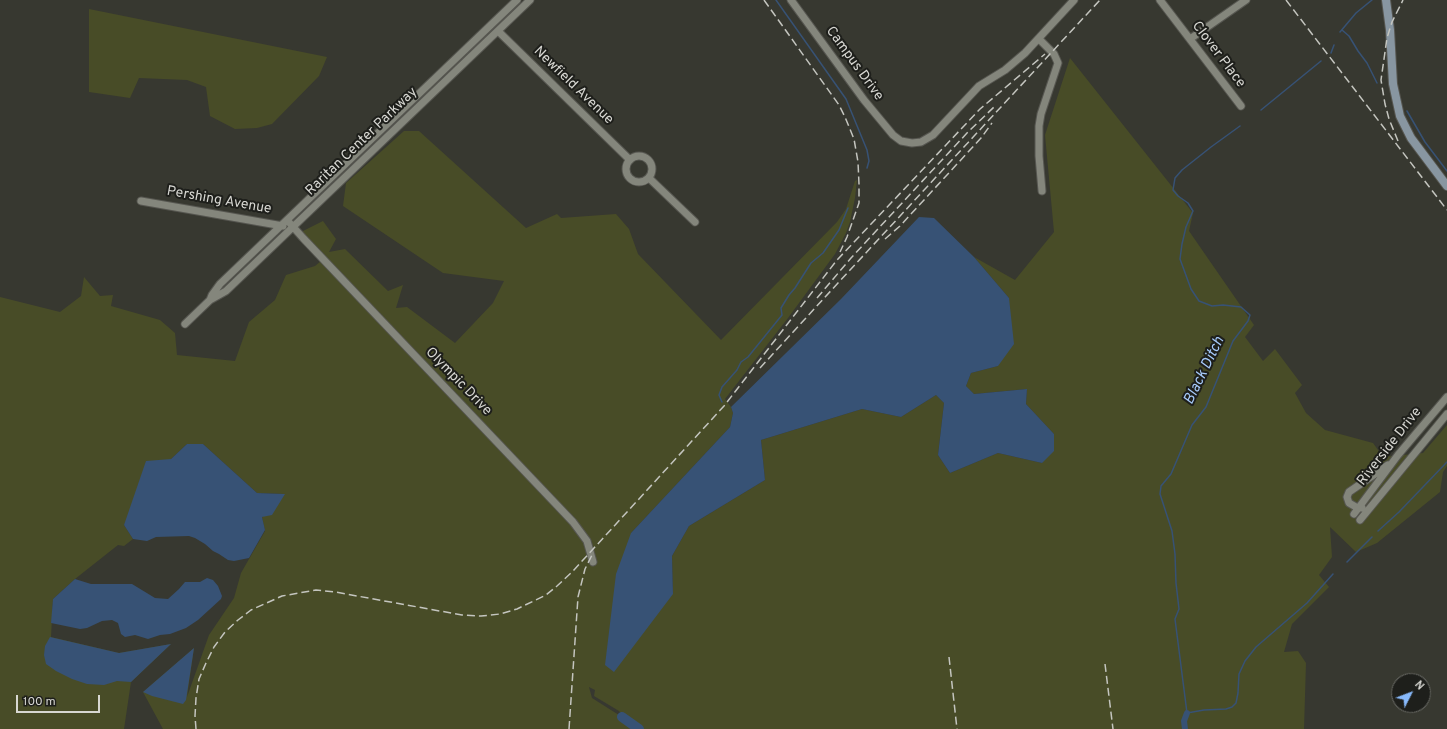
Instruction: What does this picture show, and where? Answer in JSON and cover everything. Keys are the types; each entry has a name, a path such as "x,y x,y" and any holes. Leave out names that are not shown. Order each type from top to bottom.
{"main road":[{"path":"1386,0 1393,84 1400,116 1413,142 1447,186"}],"street":[{"name":"Raritan Center Parkway","path":"210,300 220,284 517,0"},
{"name":"Raritan Center Parkway","path":"185,324 210,300 226,291 530,0"},
{"name":"Campus Drive","path":"791,0 867,104 893,135 899,140 908,143 921,142 930,137 977,88 1005,70 1025,53 1038,39"},
{"path":"1042,191 1039,156 1039,126 1042,111 1058,63 1054,54 1038,39 1074,0"},
{"name":"Clover Place","path":"1160,0 1241,106"},
{"path":"1190,39 1246,0"},
{"name":"Newfield Avenue","path":"498,31 630,160"},
{"path":"639,156 649,160 652,169 649,178 640,182 631,179 626,169 630,160 639,156"},
{"path":"649,178 694,222"},
{"name":"Pershing Avenue","path":"141,201 293,227"},
{"name":"Olympic Drive","path":"287,220 573,522 587,541 593,562"},
{"name":"Riverside Drive","path":"1356,511 1398,455 1447,397"},
{"name":"Riverside Drive","path":"1360,520 1447,414"},
{"path":"1378,498 1356,511 1354,506 1349,503 1347,497 1349,492 1354,487 1383,469 1398,455"}],"green space":[{"path":"89,9 327,57 319,76 272,124 257,128 235,129 210,116 206,87 187,80 139,78 130,98 89,92"},
{"path":"1070,58 1193,213 1189,231 1254,325 1245,337 1263,361 1275,349 1302,385 1295,393 1306,413 1325,430 1373,443 1383,457 1423,453 1447,425 1447,466 1443,472 1440,492 1377,543 1356,552 1330,527 1332,557 1319,575 1329,587 1292,624 1284,652 1298,651 1306,663 1304,729 644,729 624,717 619,711 594,696 595,690 589,687 592,698 641,729 163,729 143,692 194,648 187,697 209,635 234,598 241,573 265,531 262,517 284,494 257,493 203,444 187,444 171,459 124,525 133,539 124,546 118,545 75,579 53,599 51,637 119,653 171,644 131,682 124,729 0,729 0,297 60,312 81,296 84,277 100,296 113,295 111,306 160,320 175,333 177,355 235,361 249,322 275,300 286,275 315,266 321,261 297,234 323,221 336,239 329,252 345,249 388,291 403,285 396,308 407,307 455,343 493,303 504,281 443,273 343,206 346,183 404,131 419,131 526,228 557,214 561,218 616,214 629,229 638,254 721,340 837,222 846,209 855,181 857,180 850,222 835,254 788,318 725,399 731,407 733,413 730,427 631,533 673,594 672,556 689,526 765,480 761,440 862,409 901,417 936,395 944,403 938,455 950,473 998,453 1042,463 1054,434 1026,404 1027,389 974,394 966,386 971,373 998,366 1009,298 974,257 1015,280 1054,232 1045,135"}],"water":[{"path":"919,217 934,218 974,257 1009,298 1014,344 998,366 971,373 966,386 974,394 1027,389 1026,404 1054,434 1054,451 1042,463 998,453 950,473 938,455 944,403 936,395 901,417 862,409 761,440 765,480 689,526 672,556 673,594 614,672 605,665 616,574 631,533 730,427 733,413 731,407 841,299"},
{"path":"187,444 203,444 257,493 285,494 272,515 262,517 265,530 249,558 234,561 228,560 205,544 189,536 156,537 147,541 133,539 124,525 146,461 171,459"},
{"path":"207,578 213,580 218,586 222,596 221,599 198,620 186,628 170,634 160,635 148,639 135,635 125,637 121,634 118,623 112,620 102,621 87,628 80,629 51,623 53,599 75,579 91,584 132,584 155,598 168,599 185,582 200,582"},
{"path":"50,637 119,653 171,644 131,682 117,681 104,685 87,684 72,679 46,664 44,655 45,646"},
{"path":"194,648 186,700 183,704 152,696 143,692"}],"waterway":[{"path":"776,0 846,99 867,150 869,161 867,168"},
{"name":"Black Ditch","path":"1340,32 1356,13 1372,0"},
{"path":"1342,30 1349,36 1367,63 1377,83"},
{"name":"Black Ditch","path":"1331,53 1334,45"},
{"name":"Black Ditch","path":"1261,110 1321,61"},
{"path":"1407,111 1425,142 1447,171"},
{"name":"Black Ditch","path":"1240,126 1182,170 1175,178 1173,190 1178,196 1188,203 1193,211 1186,227 1180,259 1191,289 1199,301 1212,306 1223,305 1241,307 1250,315 1248,321 1233,341 1206,407 1192,425 1171,474 1161,486 1160,494 1172,531 1175,554 1179,609 1175,619 1187,713 1232,707 1236,703 1239,674 1245,661 1256,647 1307,603 1333,574"},
{"path":"722,402 719,395 722,387 737,370 741,362 748,357 782,315 781,308 789,295 811,263 823,253 839,230 848,208"},
{"path":"1378,531 1399,512 1447,462"},
{"path":"1347,562 1372,537"},
{"name":"Black Ditch","path":"1185,729 1184,721 1187,713"},
{"path":"622,717 639,729"}],"railway":[{"path":"764,0 839,105 854,139 858,162 859,203 840,252"},
{"path":"760,368 1100,0"},
{"path":"1286,0 1447,210"},
{"path":"1398,141 1389,119 1381,80 1387,38 1392,22 1403,0"},
{"path":"196,729 196,698 199,679 214,647 225,632 251,610 282,596 316,590 335,592 462,615 481,616 500,614 517,609 546,595 573,571 724,406 837,260 980,109 1045,54"},
{"path":"817,298 851,258 967,133 995,106"},
{"path":"885,239 900,226 981,138 992,123"},
{"path":"569,729 578,597 585,569 593,553"},
{"path":"949,657 957,729"},
{"path":"1105,664 1113,729"}]}
